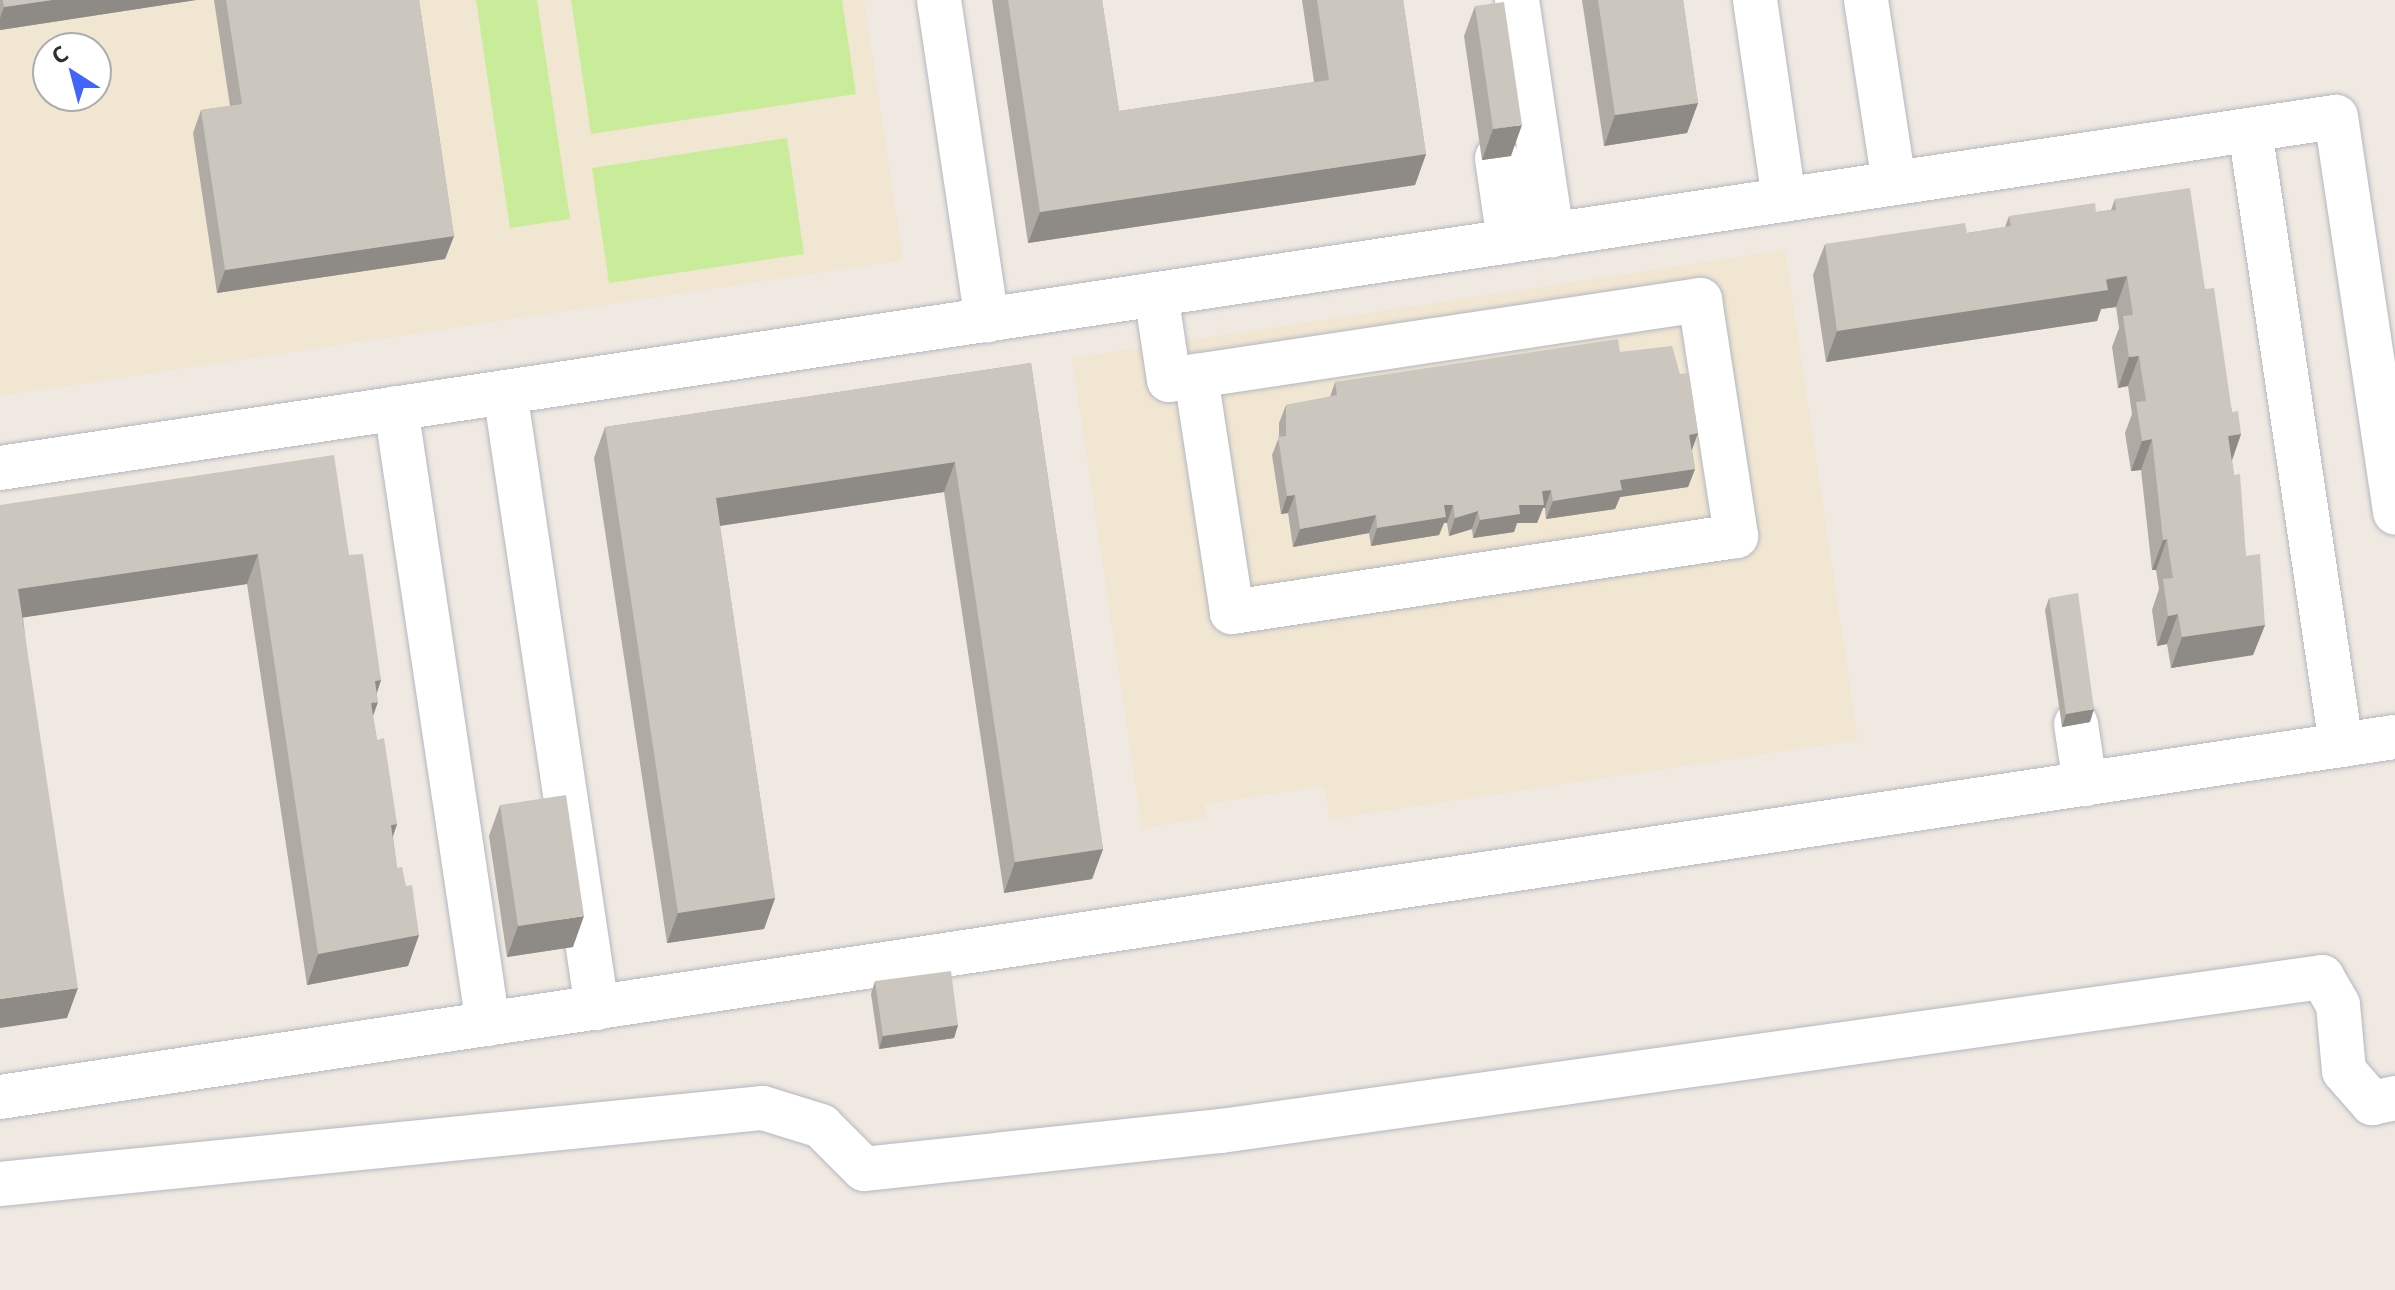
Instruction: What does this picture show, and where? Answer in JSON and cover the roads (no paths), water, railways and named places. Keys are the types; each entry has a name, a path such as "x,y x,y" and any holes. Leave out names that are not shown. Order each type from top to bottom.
{"street":[{"path":"939,0 987,320"},
{"path":"1517,0 1552,235"},
{"path":"1755,0 1784,200"},
{"path":"1866,0 1894,183"},
{"path":"0,468 2336,117 2395,513"},
{"path":"2250,130 2341,745"},
{"path":"1497,158 1509,241"},
{"path":"1156,294 1169,380 1700,300 1736,536 1232,612 1196,376"},
{"path":"505,392 597,1008"},
{"path":"396,408 488,1024"},
{"path":"2076,724 2085,784"},
{"path":"0,1097 2395,737"},
{"path":"0,1184 763,1108 821,1126 864,1169 1221,1131 2322,977 2338,1005 2344,1071 2372,1103 2395,1098"}]}
